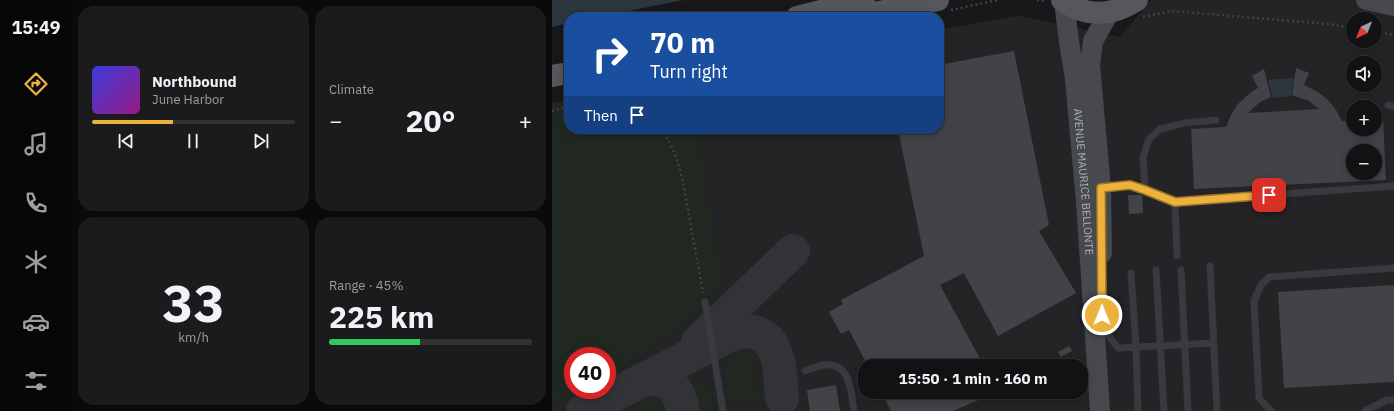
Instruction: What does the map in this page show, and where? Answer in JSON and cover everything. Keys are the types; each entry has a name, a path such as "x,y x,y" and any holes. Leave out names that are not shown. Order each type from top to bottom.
{"main road":[{"path":"817,12 864,0"},
{"path":"1063,1 1078,9 1093,13 1109,13 1126,8 1138,9"},
{"path":"892,12 944,5"},
{"path":"552,66 564,64"},
{"path":"552,76 564,74"}],"street":[{"path":"1366,0 1394,6"},
{"name":"AVENUE MAURICE BELLONTE","path":"1063,1 1068,42 1075,79 1098,326 1108,411"},
{"name":"AVENUE MAURICE BELLONTE","path":"1100,411 1098,326 1102,214 1090,65 1093,41 1109,13"}],"lane":[{"path":"1075,79 1087,129 1091,174 1101,188"},
{"path":"1145,190 1143,157 1149,140 1160,129 1185,123 1216,120"},
{"path":"1102,214 1086,202 1101,188 1130,185 1175,202 1394,186"},
{"path":"1175,202 1177,256"},
{"path":"1210,266 1217,411"},
{"path":"1271,411 1259,398 1254,301 1261,285 1270,277 1394,268"},
{"path":"1156,270 1164,411"},
{"path":"1181,270 1188,411"},
{"path":"1131,272 1136,346 1138,411"},
{"path":"705,302 722,411"},
{"path":"1098,326 1118,348 1213,343"},
{"path":"805,371 823,365 835,365 844,372 850,382 854,411"},
{"path":"1365,411 1387,400 1394,400"}],"path":[{"path":"944,5 997,0"},
{"path":"1138,9 1328,24 1346,27"},
{"path":"1382,33 1394,35"},
{"path":"552,111 564,107"},
{"path":"664,134 677,157 705,302"}],"shaded area":[{"path":"552,0 683,0 624,12 564,12 564,24 552,27"},
{"path":"1151,0 1394,0 1394,411 552,411 552,106 564,122 564,134 944,134 944,29 1020,16 1120,37"},
{"path":"1020,16 1025,21 944,36 944,29"},
{"path":"1294,78 1291,96 1273,98 1268,80"},
{"path":"564,101 564,134 698,134 723,283 671,336 616,369 616,347 564,347 564,399 552,406 552,103"},
{"path":"734,349 744,349 753,355 760,404 734,407 730,403 723,358 726,353"},
{"path":"697,377 710,388 716,411 693,411 690,389 692,379"},
{"path":"656,398 664,401 674,411 627,411 642,401"}],"building":[{"path":"1014,51 1049,225 1039,231 1076,293 998,336 964,273 940,285 980,359 864,359 849,330 841,334 829,312 843,304 841,300 924,256 899,134 944,134 944,64"},
{"path":"1296,68 1309,73 1304,85 1318,92 1328,100 1342,121 1346,121 1346,136 1382,136 1383,119 1386,180 1194,189 1191,129 1226,127 1238,104 1251,92 1258,88 1252,76 1264,69 1271,97 1260,102 1248,113 1319,109 1309,101 1292,95"},
{"path":"1128,195 1142,195 1143,213 1129,214"},
{"path":"1394,285 1394,382 1284,388 1278,292"},
{"path":"1069,346 1072,351 1061,357 1058,352"},
{"path":"836,385 840,411 810,411 807,390"},
{"path":"885,399 981,399 953,411 891,411"}],"taxiway":[{"path":"698,342 793,251"},
{"path":"583,411 732,334 745,331 750,331 762,336 769,342 774,350 780,369 782,398"},
{"path":"642,380 659,380 671,385 679,395 683,411"}],"route":[{"path":"1102,315 1101,188 1130,185 1175,202 1269,195"}]}
